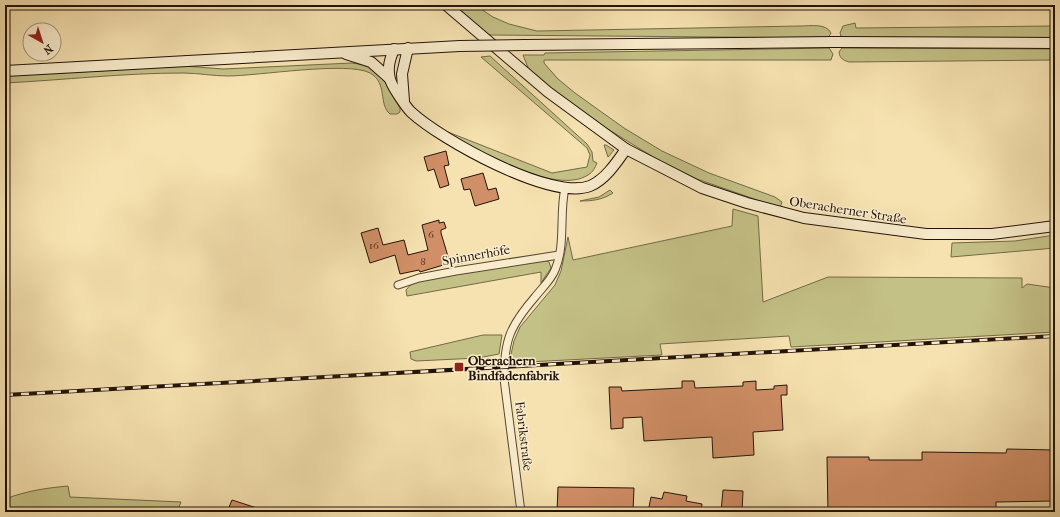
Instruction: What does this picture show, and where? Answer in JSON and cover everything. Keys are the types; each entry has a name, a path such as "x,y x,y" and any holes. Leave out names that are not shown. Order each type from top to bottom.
{"main road":[{"name":"Oberacherner Straße","path":"446,5 548,92 626,149 702,188 747,203 804,218 926,234 992,234 1055,226"},
{"path":"5,70 460,46 834,42 1055,43"},
{"path":"404,101 402,74 408,48"},
{"path":"394,49 388,68 389,78 393,87 410,111 440,133 488,161 520,175 565,188 590,186 601,179 626,149"},
{"path":"340,52 371,62 389,78"}],"street":[{"name":"Fabrikstraße","path":"521,512 504,379 504,358 511,329 519,315 552,275 559,255 565,188"},
{"name":"Spinnerhöfe","path":"398,285 419,278 456,271 559,255"}],"shaded area":[{"path":"451,5 475,5 493,17 509,24 537,31 822,26 831,33 828,38 490,35 484,33"},
{"path":"855,23 856,28 1055,26 1055,38 845,38 841,36 840,33 843,26"},
{"path":"829,48 833,54 831,60 544,60 544,63 558,79 624,128 662,151 709,173 775,197 782,202 780,208 697,179 655,158 606,128 555,93 529,70 523,55 544,55 545,53"},
{"path":"842,48 1055,49 1055,60 849,62 843,60 840,56 839,52"},
{"path":"490,56 587,144 592,152 593,161 597,163 591,173 574,180 557,180 537,175 496,159 448,132 552,173 587,167 590,155 587,148 481,57"},
{"path":"352,63 363,65 377,72 387,84 400,108 400,112 397,114 390,114 386,110 381,88 376,77 370,73 359,70 343,68 228,76 183,73 139,74 5,83 5,76 185,66 223,69"},
{"path":"604,145 614,150 608,157"},
{"path":"610,190 613,193 601,199 580,201 599,197"},
{"path":"733,209 758,216 763,302 828,277 1022,278 1022,288 1027,284 1055,288 1055,332 791,347 789,336 660,344 662,355 509,363 514,341 520,327 555,285 561,271 568,237 573,260 732,226"},
{"path":"1055,235 1055,248 951,257 952,243 1015,241"},
{"path":"544,260 549,262 551,268 541,283 541,272 407,296 406,290 413,282 524,262"},
{"path":"483,335 502,335 499,354 478,358 416,361 411,359 410,352"},
{"path":"68,486 70,497 181,502 177,512 5,512 5,499 36,490"}],"building":[{"path":"446,151 449,165 444,166 449,185 440,188 434,169 428,171 424,157"},
{"path":"483,173 488,190 496,188 499,199 475,206 470,189 464,190 461,179"},
{"path":"439,220 439,223 444,222 446,228 441,230 441,233 450,263 420,272 419,270 400,274 395,255 370,263 361,233 378,228 383,245 404,240 408,255 428,250 422,225"},
{"path":"463,255 465,262 457,264 455,257"},
{"path":"682,381 694,381 695,388 743,386 743,382 756,381 756,390 774,389 774,386 787,385 787,395 781,395 783,430 753,432 754,455 713,458 712,437 644,441 642,417 623,418 623,428 611,429 609,387 621,387 622,391 682,388"},
{"path":"1007,449 1055,450 1055,501 996,502 996,512 828,512 827,457 869,457 869,460 922,460 922,452 1006,453"},
{"path":"558,487 634,488 633,512 557,512"},
{"path":"723,490 743,491 742,512 721,512"},
{"path":"664,492 687,496 686,501 702,504 701,512 648,512 651,497 662,499"},
{"path":"232,500 266,511 227,512"}],"railway":[{"path":"5,395 1055,336"}],"place":[{"name":"Oberachern Bindfadenfabrik","path":"459,367"}]}
